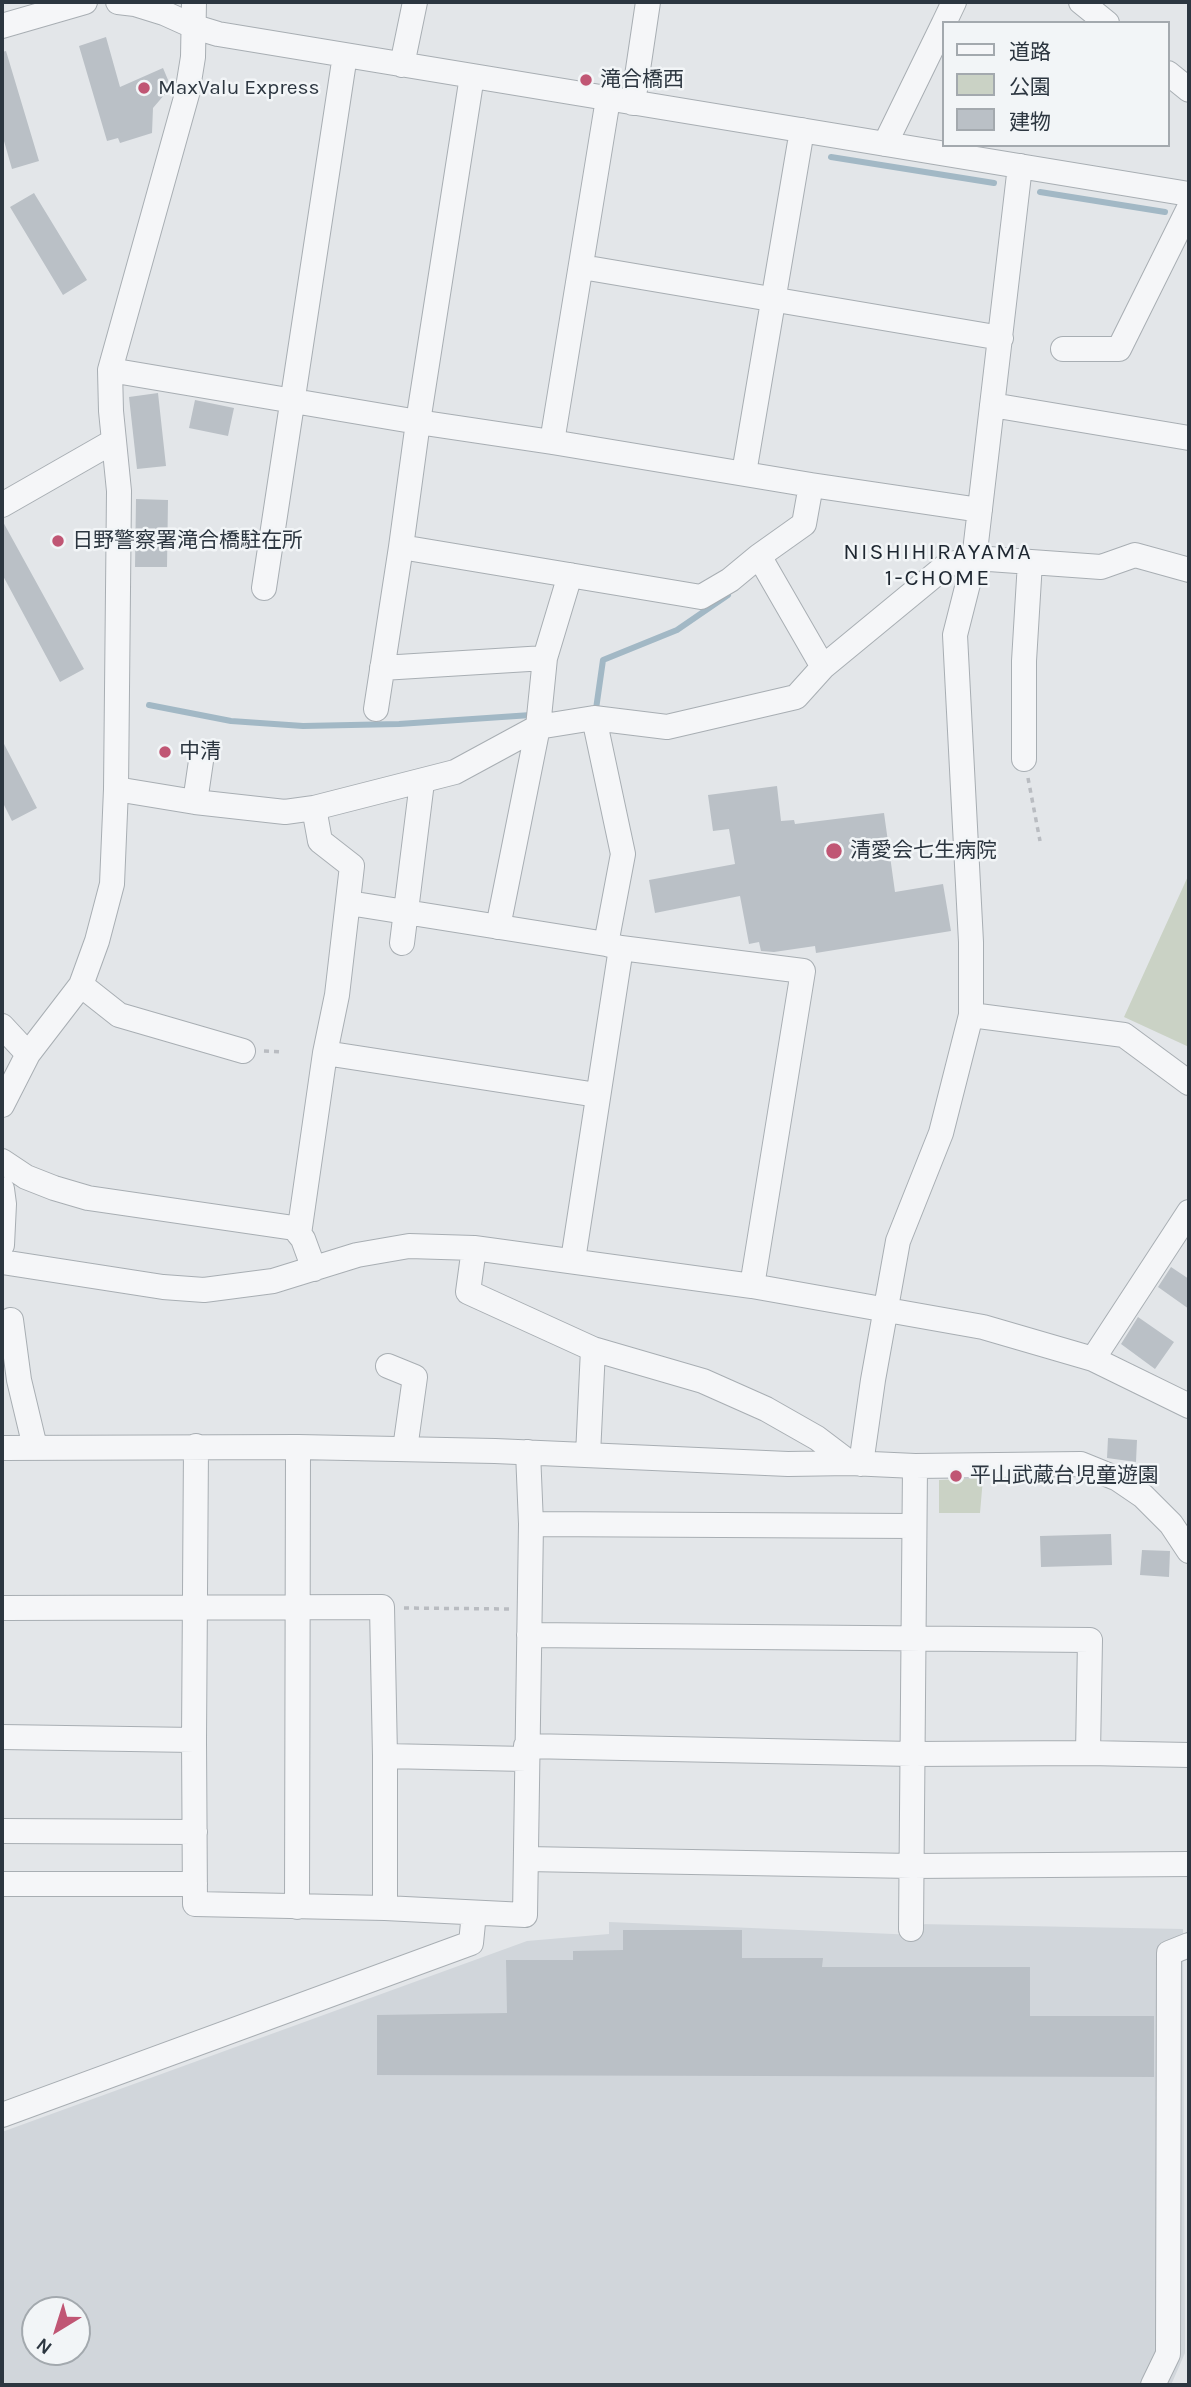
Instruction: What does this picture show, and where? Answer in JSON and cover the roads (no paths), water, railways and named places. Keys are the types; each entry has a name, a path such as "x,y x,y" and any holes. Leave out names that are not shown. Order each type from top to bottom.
{"street":[{"path":"2,26 85,2"},
{"path":"118,2 164,13 218,34 1189,194"},
{"path":"2,1105 28,1054 80,985 97,941 112,884 120,491 110,370 187,94 193,57 194,2"},
{"path":"402,65 415,2"},
{"path":"552,442 582,267 621,101 648,2"},
{"path":"945,21 954,2"},
{"path":"1081,2 1105,21"},
{"path":"886,144 942,27"},
{"path":"264,588 345,55"},
{"path":"1170,75 1189,90"},
{"path":"376,709 472,76"},
{"path":"744,472 771,299 802,130"},
{"path":"856,1464 898,1241 941,1133 971,1015 971,942 955,635 974,560 1020,166"},
{"path":"1063,349 1119,349 1189,208"},
{"path":"582,267 1001,338"},
{"path":"110,370 418,422 979,510"},
{"path":"992,405 1189,438"},
{"path":"2,505 114,441"},
{"path":"401,547 701,597 730,580 804,524 811,485"},
{"path":"116,789 195,802 285,811 314,807 455,772 538,727 594,718 667,727 796,697 823,667 948,564 974,560 1101,567 1135,555 1189,570"},
{"path":"759,556 823,667"},
{"path":"1024,759 1024,661 1030,562"},
{"path":"498,927 538,727 545,658 570,575"},
{"path":"382,668 545,658"},
{"path":"573,1260 597,1095 624,854 594,718"},
{"path":"195,802 201,761"},
{"path":"402,943 422,782"},
{"path":"299,1234 325,1053 337,995 352,866 320,841 314,807"},
{"path":"349,903 614,946 803,971 752,1286"},
{"path":"80,985 119,1016 243,1051"},
{"path":"971,1015 1124,1035 1189,1083"},
{"path":"2,1026 28,1054"},
{"path":"325,1053 597,1095"},
{"path":"2,1161 26,1177 88,1198 294,1228 303,1239 314,1269"},
{"path":"2,1189 2,1245"},
{"path":"1093,1359 1189,1212"},
{"path":"2,1262 163,1287 204,1290 273,1282 358,1255 409,1245 474,1248 573,1260 752,1286 984,1327 1093,1359 1189,1406"},
{"path":"474,1248 468,1292 593,1349 703,1381 766,1409 856,1464"},
{"path":"12,1320 19,1380 35,1447"},
{"path":"588,1455 593,1349"},
{"path":"388,1366 415,1377 405,1449"},
{"path":"196,1446 195,1904 385,1908 525,1915 531,1524 528,1452"},
{"path":"2,1448 298,1447 528,1452 788,1464 1081,1464 1118,1479 1143,1496 1171,1524 1189,1548"},
{"path":"297,1907 298,1447"},
{"path":"911,1929 915,1466"},
{"path":"531,1524 914,1526"},
{"path":"2,1608 382,1607 385,1908"},
{"path":"529,1635 1090,1640 1088,1753"},
{"path":"2,1737 194,1740"},
{"path":"385,1756 526,1752 1189,1755"},
{"path":"2,1831 195,1832"},
{"path":"526,1859 912,1866 1189,1864"},
{"path":"2,1884 195,1884"},
{"path":"2,2115 471,1943 474,1913"},
{"path":"1153,2385 1168,2354 1169,1953 1189,1945"}],"waterway":[{"path":"831,157 994,183"},
{"path":"1040,192 1165,212"},
{"path":"593,709 596,709 603,660 677,630 728,595"},
{"path":"149,705 231,721 303,726 399,724 531,715"}],"place":[{"name":"滝合橋西","path":"586,80"},
{"name":"MaxValu Express","path":"144,88"},
{"name":"日野警察署滝合橋駐在所","path":"58,541"},
{"name":"中清","path":"165,752"},
{"name":"清愛会七生病院","path":"834,851"},
{"name":"平山武蔵台児童遊園","path":"956,1476"}],"district":[{"name":"NISHIHIRAYAMA 1-CHOME","path":"938,565"}]}
